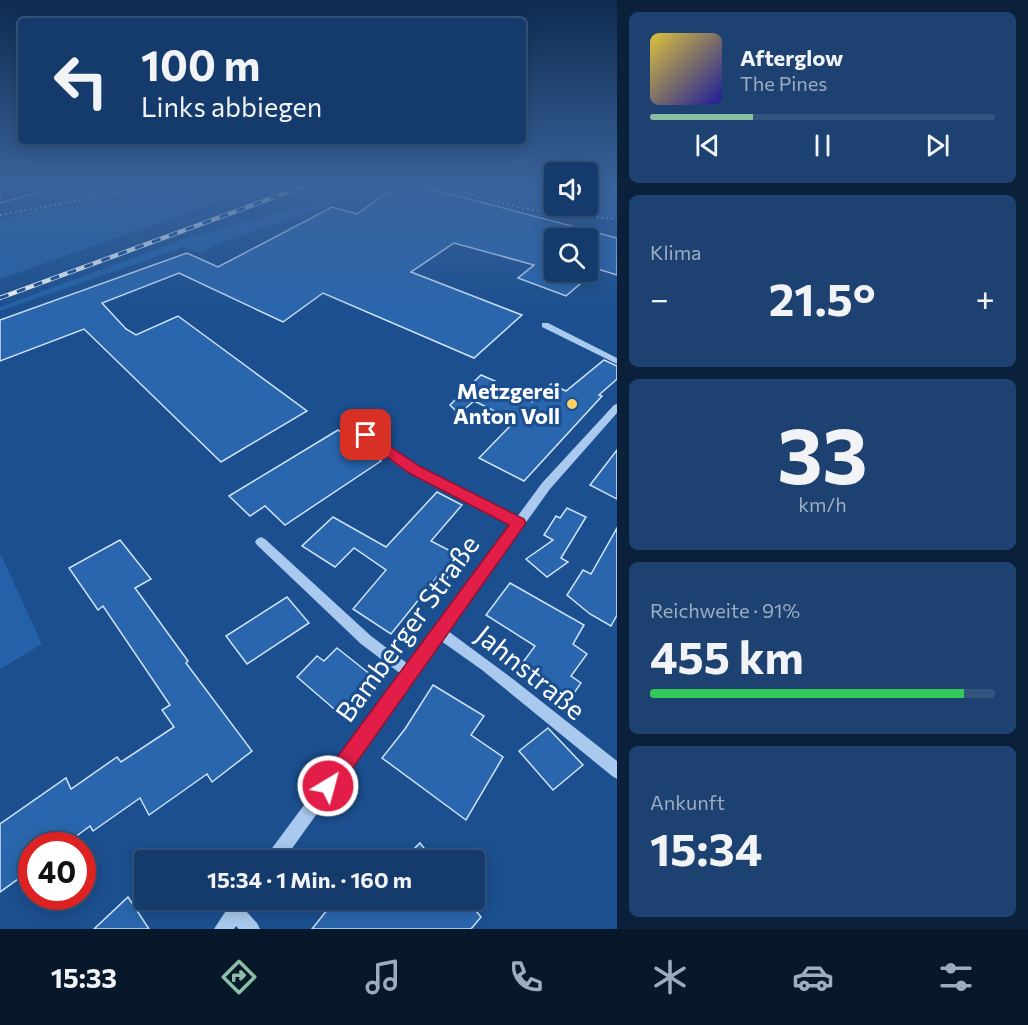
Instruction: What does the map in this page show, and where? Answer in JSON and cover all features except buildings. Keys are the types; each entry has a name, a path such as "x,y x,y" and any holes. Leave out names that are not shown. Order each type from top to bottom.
{"street":[{"path":"545,325 617,362"},
{"name":"Bamberger Straße","path":"281,850 546,486 617,407"},
{"path":"366,435 414,469 519,523"},
{"path":"261,542 366,640 411,674"},
{"name":"Jahnstraße","path":"441,633 474,655 565,732 617,771"},
{"path":"223,929 237,910"},
{"path":"242,910 251,929"}],"shaded area":[{"path":"0,227 146,227 0,279"},
{"path":"225,227 265,227 223,241 199,253 185,247 0,311 0,307 190,237"},
{"path":"0,553 42,644 0,669"}],"railway":[{"path":"0,298 192,227"}],"place":[{"name":"Metzgerei Anton Voll","path":"572,404"}],"route":[{"path":"328,786 519,523 414,469 395,458 366,435"}]}
